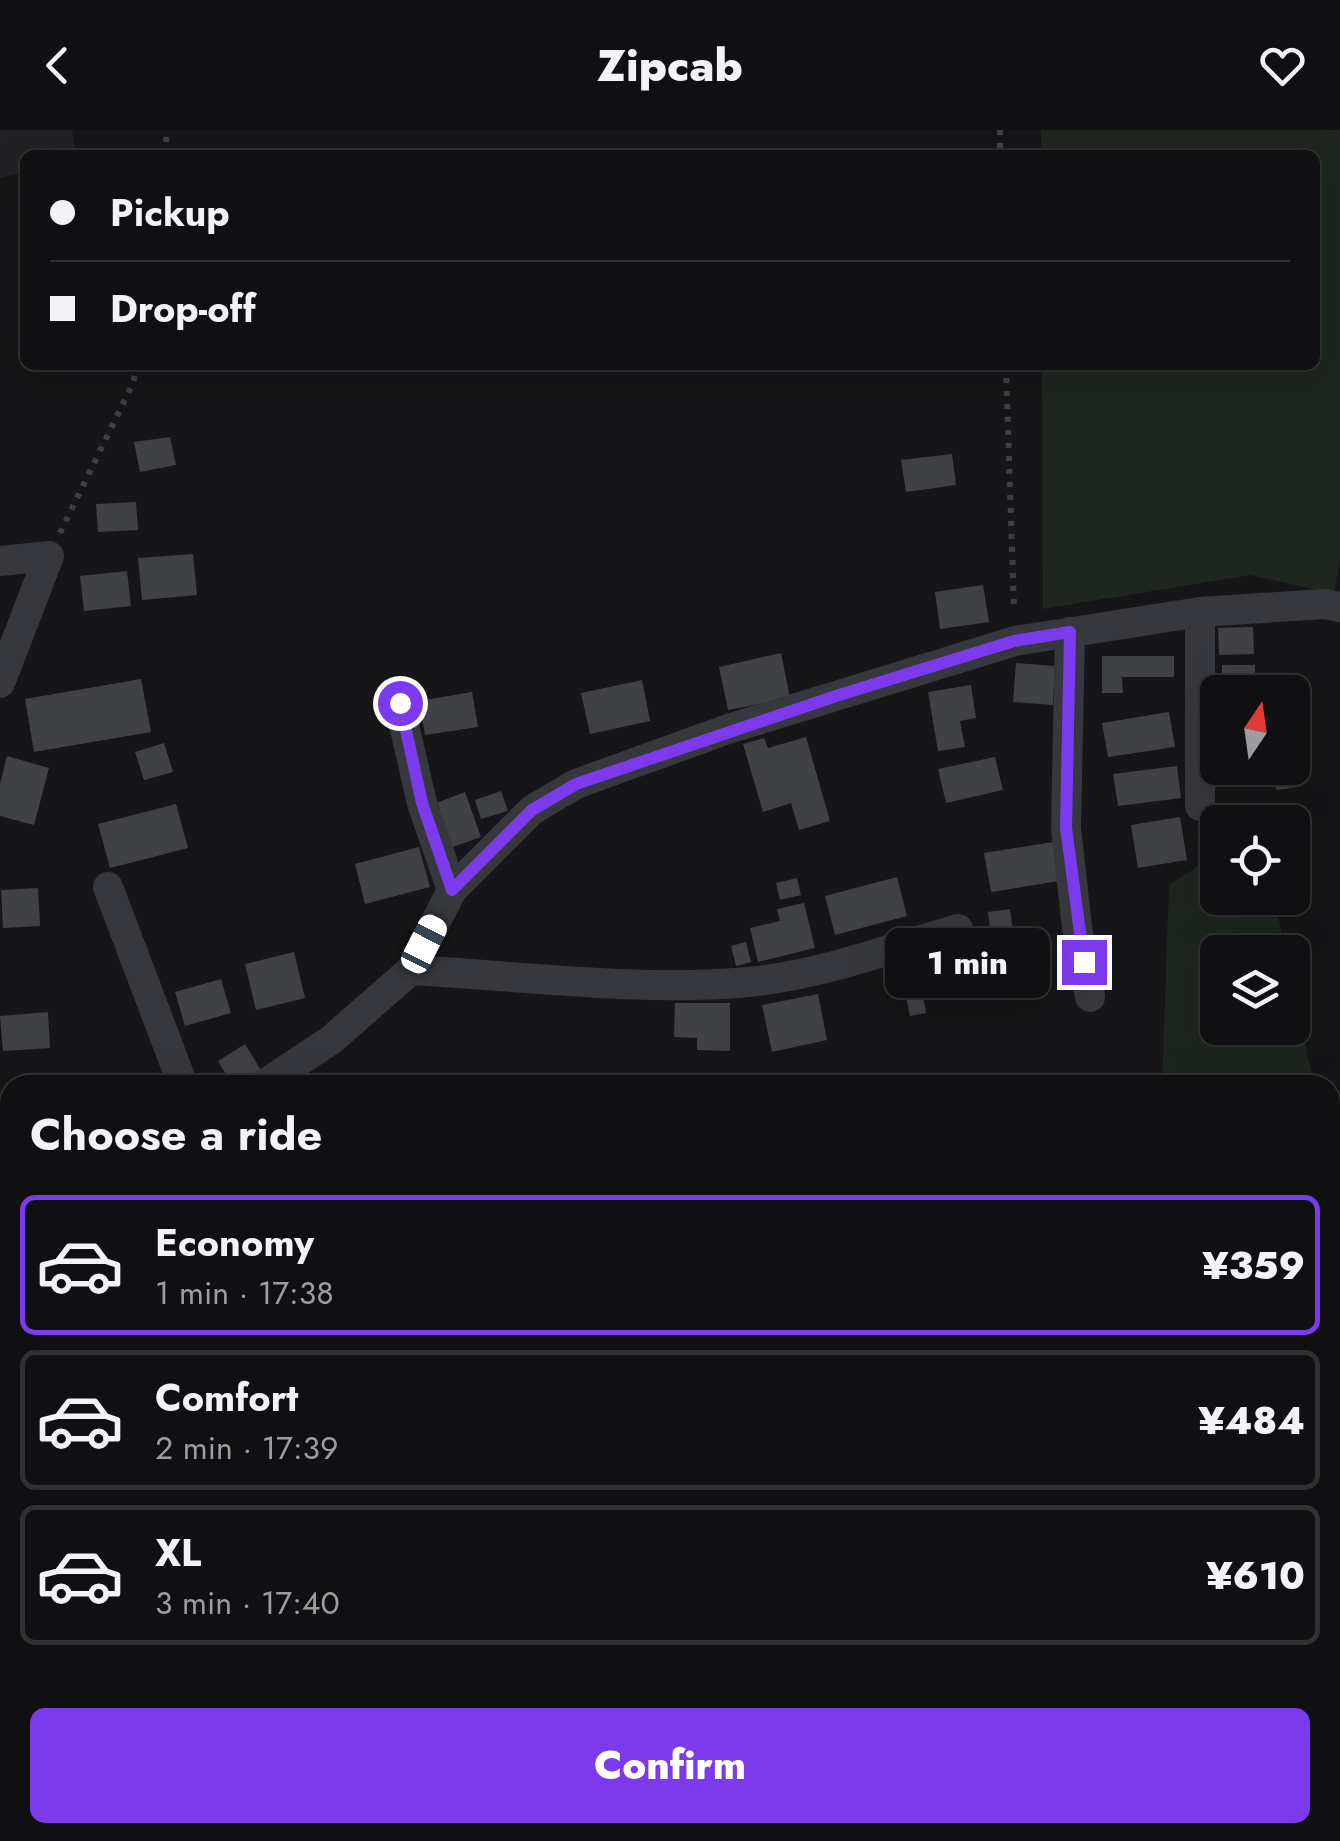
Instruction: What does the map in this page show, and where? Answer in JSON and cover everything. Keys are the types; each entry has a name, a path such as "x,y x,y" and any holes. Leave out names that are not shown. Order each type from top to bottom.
{"street":[{"path":"0,561 49,556 0,683"},
{"path":"278,1075 331,1040 411,970 452,890 532,810 576,784 728,729 1014,641 1200,612 1325,604 1340,607"},
{"path":"1200,612 1200,805"},
{"path":"1070,632 1066,828 1076,928 1090,997"},
{"path":"400,703 422,803 452,890"},
{"path":"108,886 178,1075"},
{"path":"411,970 663,984 751,982 860,958 958,929"}],"path":[{"path":"49,556 136,370"},
{"path":"1006,370 1014,641"}],"shaded area":[{"path":"0,130 72,130 75,150 20,150 20,173 0,178"},
{"path":"1041,130 1340,130 1340,560 1334,594 1250,575 1043,609 1042,370 1320,370 1320,150 1041,150"},
{"path":"1200,865 1200,915 1278,915 1282,935 1200,935 1200,1045 1306,1045 1312,1075 1162,1075 1169,885"}],"building":[{"path":"170,437 176,465 140,472 134,442"},
{"path":"952,454 956,485 906,492 901,460"},
{"path":"136,502 138,530 98,532 96,504"},
{"path":"193,554 197,595 142,600 138,558"},
{"path":"127,571 131,606 84,611 80,576"},
{"path":"983,585 989,622 940,629 935,592"},
{"path":"1253,627 1254,654 1219,655 1218,628"},
{"path":"781,653 790,698 728,710 719,667"},
{"path":"1102,656 1174,656 1174,677 1122,677 1123,693 1102,693"},
{"path":"1016,663 1055,666 1053,705 1013,702"},
{"path":"1222,665 1255,665 1255,675 1222,675"},
{"path":"141,679 151,732 34,752 25,699"},
{"path":"642,680 650,721 590,734 581,693"},
{"path":"971,685 976,718 960,721 965,747 938,751 928,692"},
{"path":"472,692 478,727 425,735 419,701"},
{"path":"1169,712 1175,747 1108,757 1102,723"},
{"path":"806,737 830,821 799,830 791,803 763,812 743,744 764,738 768,748"},
{"path":"164,743 173,772 144,780 135,752"},
{"path":"7,756 49,768 34,825 0,816 0,784"},
{"path":"995,757 1003,790 946,803 938,769"},
{"path":"1177,766 1181,798 1118,806 1113,774"},
{"path":"1276,785 1297,785 1297,787 1276,790"},
{"path":"501,791 508,811 481,819 475,800"},
{"path":"465,792 481,837 450,848 434,804"},
{"path":"176,804 188,848 110,868 98,824"},
{"path":"1180,817 1187,860 1138,868 1131,825"},
{"path":"1053,842 1059,881 991,892 984,853"},
{"path":"419,847 430,887 365,904 355,864"},
{"path":"897,877 907,916 835,935 825,896"},
{"path":"797,878 801,895 780,900 776,883"},
{"path":"38,888 40,926 3,928 1,890"},
{"path":"804,903 815,948 758,962 750,928 780,921 777,909"},
{"path":"1010,909 1015,949 993,952 988,912"},
{"path":"746,942 751,962 736,966 731,946"},
{"path":"294,952 305,998 256,1010 245,964"},
{"path":"221,979 231,1013 185,1026 175,992"},
{"path":"920,979 926,1013 910,1016 903,982"},
{"path":"818,994 827,1040 772,1052 762,1005"},
{"path":"675,1003 730,1003 730,1051 697,1050 697,1038 674,1037"},
{"path":"48,1012 50,1048 3,1051 0,1016"},
{"path":"245,1044 262,1072 226,1075 218,1061"}],"route":[{"path":"400,703 422,803 452,890 532,810 576,784 728,729 1014,641 1070,632 1066,828 1076,928 1084,962"}]}
